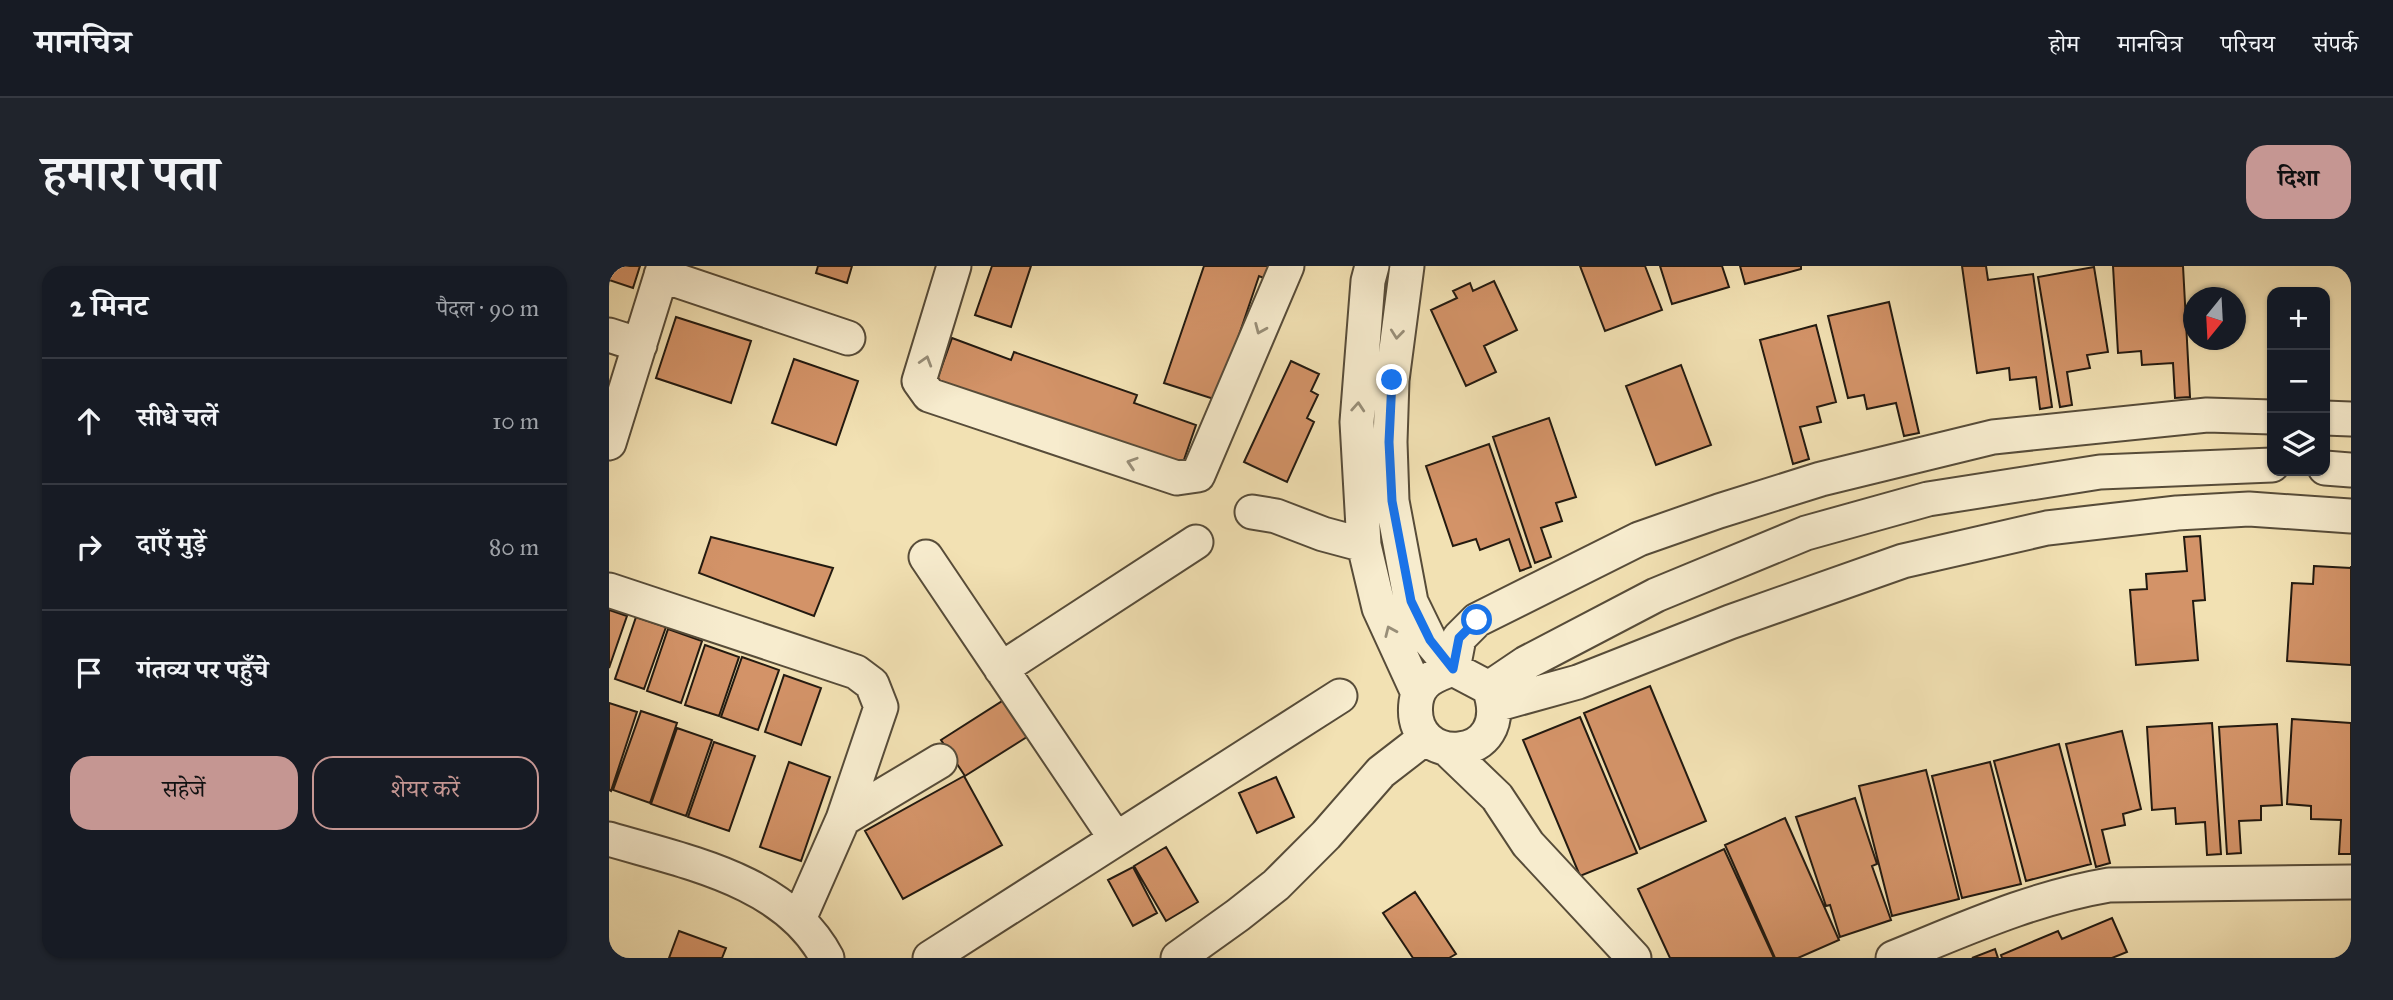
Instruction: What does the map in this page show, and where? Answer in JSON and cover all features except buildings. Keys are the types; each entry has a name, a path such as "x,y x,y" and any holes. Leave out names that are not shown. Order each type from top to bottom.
{"street":[{"path":"954,266 919,381 929,395 1177,478 1198,475 1286,266"},
{"path":"1372,266 1367,295 1357,422 1364,545 1380,608 1418,693 1415,716 1437,744 1497,797 1528,844 1634,958"},
{"path":"1407,266 1392,380 1389,442 1392,501 1411,601 1430,640 1453,669 1493,706 1497,797"},
{"path":"609,443 662,271 848,338"},
{"path":"609,335 641,345"},
{"path":"1453,669 1459,638 1477,620 1639,539 1719,510 1808,483 1993,438 2207,415 2267,417"},
{"path":"2330,418 2351,419"},
{"path":"1178,958 1276,885 1326,835 1381,772 1437,744 1462,750 1475,745 1486,736 1493,706 1527,663 1656,595 1806,533 1928,499 2100,472 2267,465"},
{"path":"2330,468 2351,470"},
{"path":"1493,706 1578,682 1730,622 1903,561 2047,528 2177,513 2249,509 2351,516"},
{"path":"1252,512 1276,516 1323,534 1364,545"},
{"path":"1001,669 1196,542"},
{"path":"926,557 1117,839"},
{"path":"609,590 856,672 872,684 881,707 843,820 799,919"},
{"path":"1418,693 1432,676 1453,669"},
{"path":"930,958 1340,696"},
{"path":"843,820 940,761"},
{"path":"609,839 710,869 755,889 799,919 829,953"},
{"path":"1893,958 2033,902 2109,885 2351,882"}],"route":[{"path":"1392,380 1389,442 1392,501 1411,601 1430,640 1453,669 1459,638 1477,620"}]}
